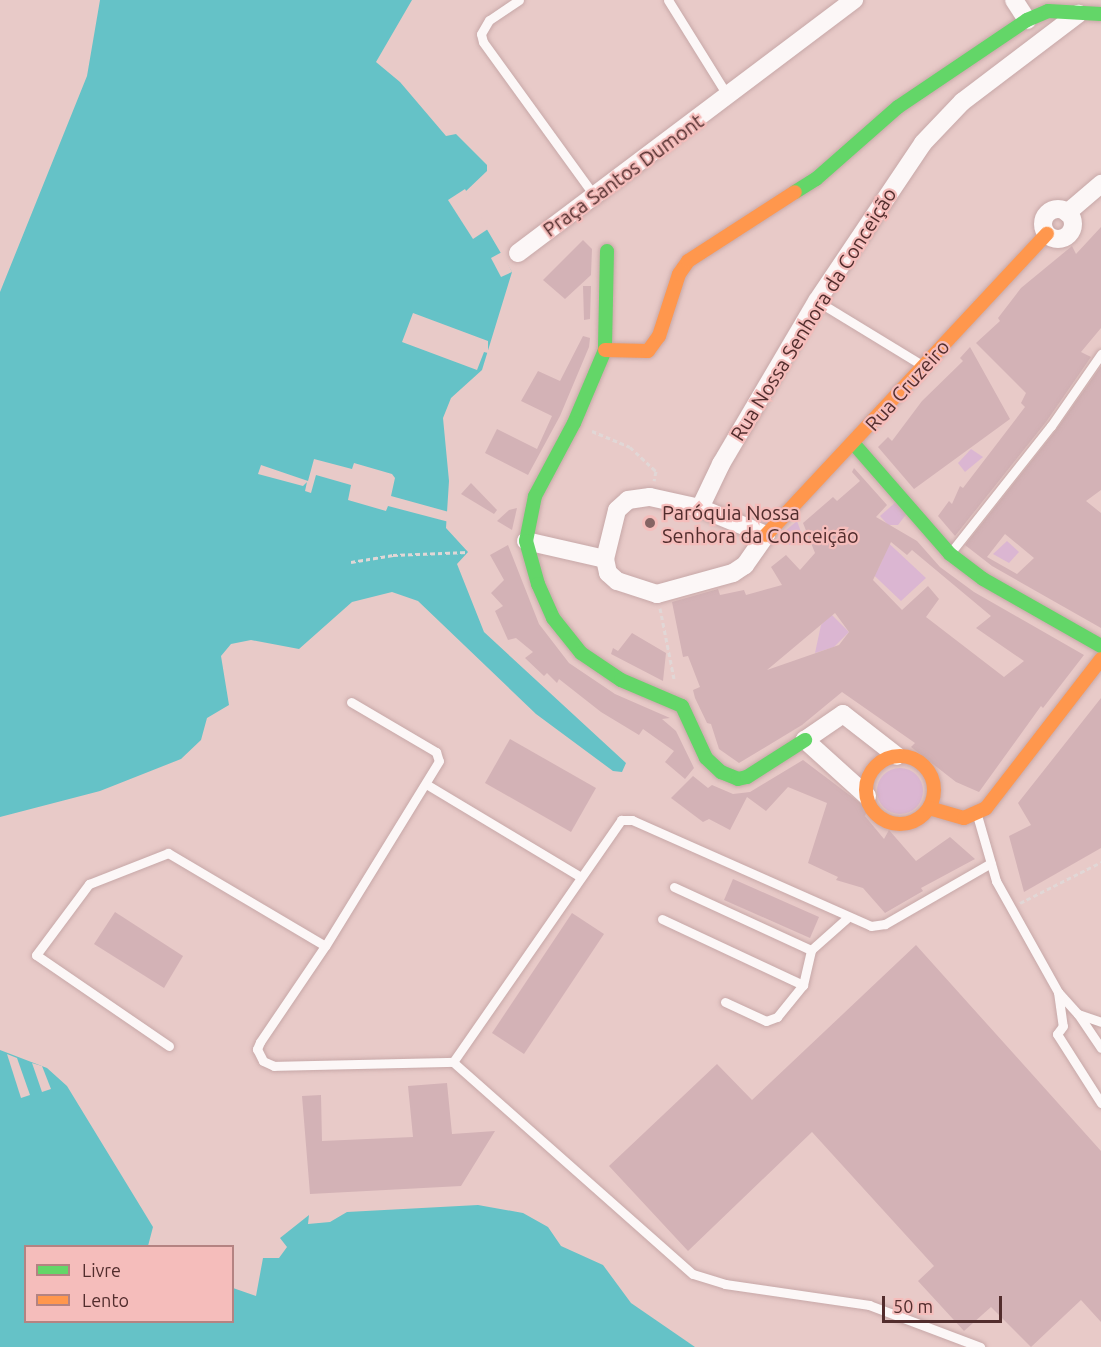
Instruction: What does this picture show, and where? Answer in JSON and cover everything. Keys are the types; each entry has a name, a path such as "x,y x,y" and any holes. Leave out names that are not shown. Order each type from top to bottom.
{"street":[{"name":"Praça Santos Dumont","path":"518,253 729,98 854,0"},
{"path":"1014,0 1027,20"},
{"path":"605,350 648,351 659,336 680,274 688,261 816,179 898,107 1048,6 1078,14 1101,14"},
{"name":"Rua Nossa Senhora da Conceição","path":"700,508 817,301 900,175 943,120 1078,14"},
{"name":"Rua Cruzeiro","path":"657,594 733,573 745,565 766,536 1047,234 1043,225 1048,212 1056,209 1067,213 1101,184"},
{"path":"607,251 605,350 574,423 535,496 526,541 538,584 565,636 599,667 682,706 706,758 721,772 738,779 747,777 843,714 897,756"},
{"path":"854,444 950,554 983,579 1101,646"},
{"path":"657,594 617,581 609,573 606,559 620,506 628,500 650,497 700,508 766,536"},
{"path":"526,541 606,559"},
{"path":"929,808 953,818 977,814 1101,659"},
{"path":"805,740 867,796"},
{"path":"897,756 908,757 926,768 934,788 929,808 911,822 888,821 871,807 867,796 870,773 878,765 897,756"}],"lane":[{"path":"519,0 489,20 481,34 483,42 595,197"},
{"path":"668,0 729,98"},
{"path":"817,301 924,366"},
{"path":"950,554 1051,426 1101,354"},
{"path":"351,702 436,752 439,761 325,946 260,1042 257,1049 263,1061 274,1066 453,1062 693,1274 725,1284 869,1305 980,1347"},
{"path":"426,784 579,876"},
{"path":"977,814 991,863 1010,907 1058,992 1078,1014 1101,1048"},
{"path":"453,1062 616,822 632,820 848,918 871,926 885,924 991,863"},
{"path":"169,1046 36,955 89,884 168,853 325,946"},
{"path":"675,887 811,950"},
{"path":"725,1002 771,1020 782,1014 803,985 811,950 848,918"},
{"path":"662,919 803,985"},
{"path":"1058,992 1063,1026 1057,1034 1101,1103"},
{"path":"1078,1014 1101,1022"}],"path":[{"path":"574,423 630,447 656,471 650,497"},
{"path":"351,562 393,555 468,552"},
{"path":"657,594 682,706"},
{"path":"1010,907 1048,891 1101,862"}],"shaded area":[{"path":"971,449 983,457 965,472 958,463"},
{"path":"897,501 908,512 898,525 888,525 880,516"},
{"path":"797,521 804,540 789,545 785,531"},
{"path":"881,536 926,578 901,601 861,563 878,569 883,559"},
{"path":"1007,541 1019,552 1009,563 993,554"},
{"path":"831,614 849,632 834,647 815,653 821,625"},
{"path":"900,768 909,769 917,774 922,782 922,800 917,808 909,813 900,814 891,813 883,808 878,800 877,791 878,782 883,774 891,769"}],"water":[{"path":"100,0 412,0 376,62 400,82 446,136 456,134 487,165 487,171 465,192 512,272 482,370 451,398 443,418 449,481 446,528 468,552 457,564 484,632 626,763 622,772 613,771 536,714 418,601 392,592 352,602 299,649 251,640 231,644 221,656 229,705 207,718 201,740 181,759 100,791 0,817 0,292 87,76"},
{"path":"0,1050 47,1068 67,1086 153,1227 148,1245 24,1245 24,1323 234,1323 234,1288 256,1296 263,1258 279,1258 287,1247 280,1238 309,1215 308,1224 330,1222 347,1212 478,1205 523,1213 548,1227 561,1246 603,1265 631,1303 695,1347 0,1347"}],"pier":[{"path":"465,189 488,229 473,239 448,200"},
{"path":"502,252 512,272 501,277 491,258"},
{"path":"413,313 488,341 488,353 484,352 477,370 402,342"},
{"path":"314,459 352,469 354,463 392,474 395,478 391,496 449,512 449,522 388,506 386,511 348,500 351,485 316,475 311,493 305,491 307,482 303,486 258,474 261,465 308,481"},
{"path":"7,1054 17,1058 30,1095 21,1098"},
{"path":"32,1063 42,1066 51,1089 42,1092"}],"building":[{"path":"1101,227 1101,328 1081,352 1091,357 1046,422 955,536 938,516 949,501 952,504 960,486 963,488 1025,407 1021,403 1026,393 976,343 1000,321 998,318 1021,288 1072,246 1076,254"},
{"path":"583,240 592,249 591,275 565,299 543,280"},
{"path":"583,286 591,286 590,319 584,320"},
{"path":"583,336 590,338 589,347 560,416 528,475 485,453 497,429 537,449 552,416 521,401 538,371 560,381"},
{"path":"970,347 1010,419 914,489 878,447 888,437 892,441 922,401 963,361 960,358"},
{"path":"1101,366 1101,490 1086,501 1101,513 1101,628 992,566 965,545 1056,430","holes":["1005,534 1034,558 1017,574 987,557"]},
{"path":"854,468 887,505 876,517 917,541 940,567 974,592 1084,655 1043,708 1041,706 979,792 956,782 911,747 915,743 842,692 802,725 739,763 719,749 711,724 707,723 695,698 693,690 700,687 688,656 683,657 672,602 718,589 720,595 744,590 746,595 782,585 771,567 786,555 800,570 815,553 803,523 833,497 837,501 860,481 852,472","holes":["891,542 907,555 912,550 991,616 976,628 1024,661 1004,677 926,617 939,599 928,586 902,610 873,580","835,613 849,632 839,645 767,670"]},
{"path":"471,483 497,510 494,514 461,494"},
{"path":"517,508 512,530 497,521 509,510"},
{"path":"508,545 539,624 569,663 615,694 670,718 662,719 676,731 694,768 685,779 665,762 674,751 643,729 639,735 601,712 559,679 557,683 547,673 544,676 525,658 533,652 516,638 508,640 495,611 503,606 491,593 504,580 490,555"},
{"path":"632,633 666,653 663,681 611,654 613,648 618,651"},
{"path":"1101,698 1101,848 1024,892 1009,836 1031,825 1018,803"},
{"path":"510,739 596,788 571,832 485,783"},
{"path":"803,760 868,809 865,816 884,839 889,830 916,861 950,837 975,859 921,888 923,891 885,913 863,888 836,880 838,877 808,863 827,803 788,787 766,811 747,797 730,830 709,819 703,822 671,798 693,776 708,788 712,785 733,794 750,792"},
{"path":"733,879 819,917 810,938 724,900"},
{"path":"115,912 183,956 164,988 94,944"},
{"path":"572,913 604,934 524,1054 492,1033"},
{"path":"916,945 1101,1151 1101,1322 1081,1300 1031,1347 991,1307 964,1331 918,1281 934,1266 812,1132 688,1251 609,1166 717,1064 752,1100"},
{"path":"447,1083 452,1134 495,1131 461,1186 310,1194 302,1096 321,1095 322,1141 413,1137 408,1086"}],"traffic: fast":[{"path":"795,192 816,179 898,107 1027,20 1048,11 1101,14"},
{"path":"607,251 605,350 574,423 535,496 526,541 538,584 553,618 581,653 621,680 682,706 706,758 721,772 738,779 747,777 805,740"},
{"path":"854,444 950,554 983,579 1101,646"}],"traffic: slow":[{"path":"605,350 648,351 659,336 679,274 688,261 795,192"},
{"path":"766,535 1047,234"},
{"path":"929,808 964,818 986,808 1101,659"},
{"path":"900,756 913,759 924,766 931,777 934,790 931,803 924,814 913,821 900,824 887,821 876,814 869,803 866,790 869,777 876,766 887,759 900,756"}],"place":[{"name":"Paróquia Nossa Senhora da Conceição","path":"650,523"}]}
